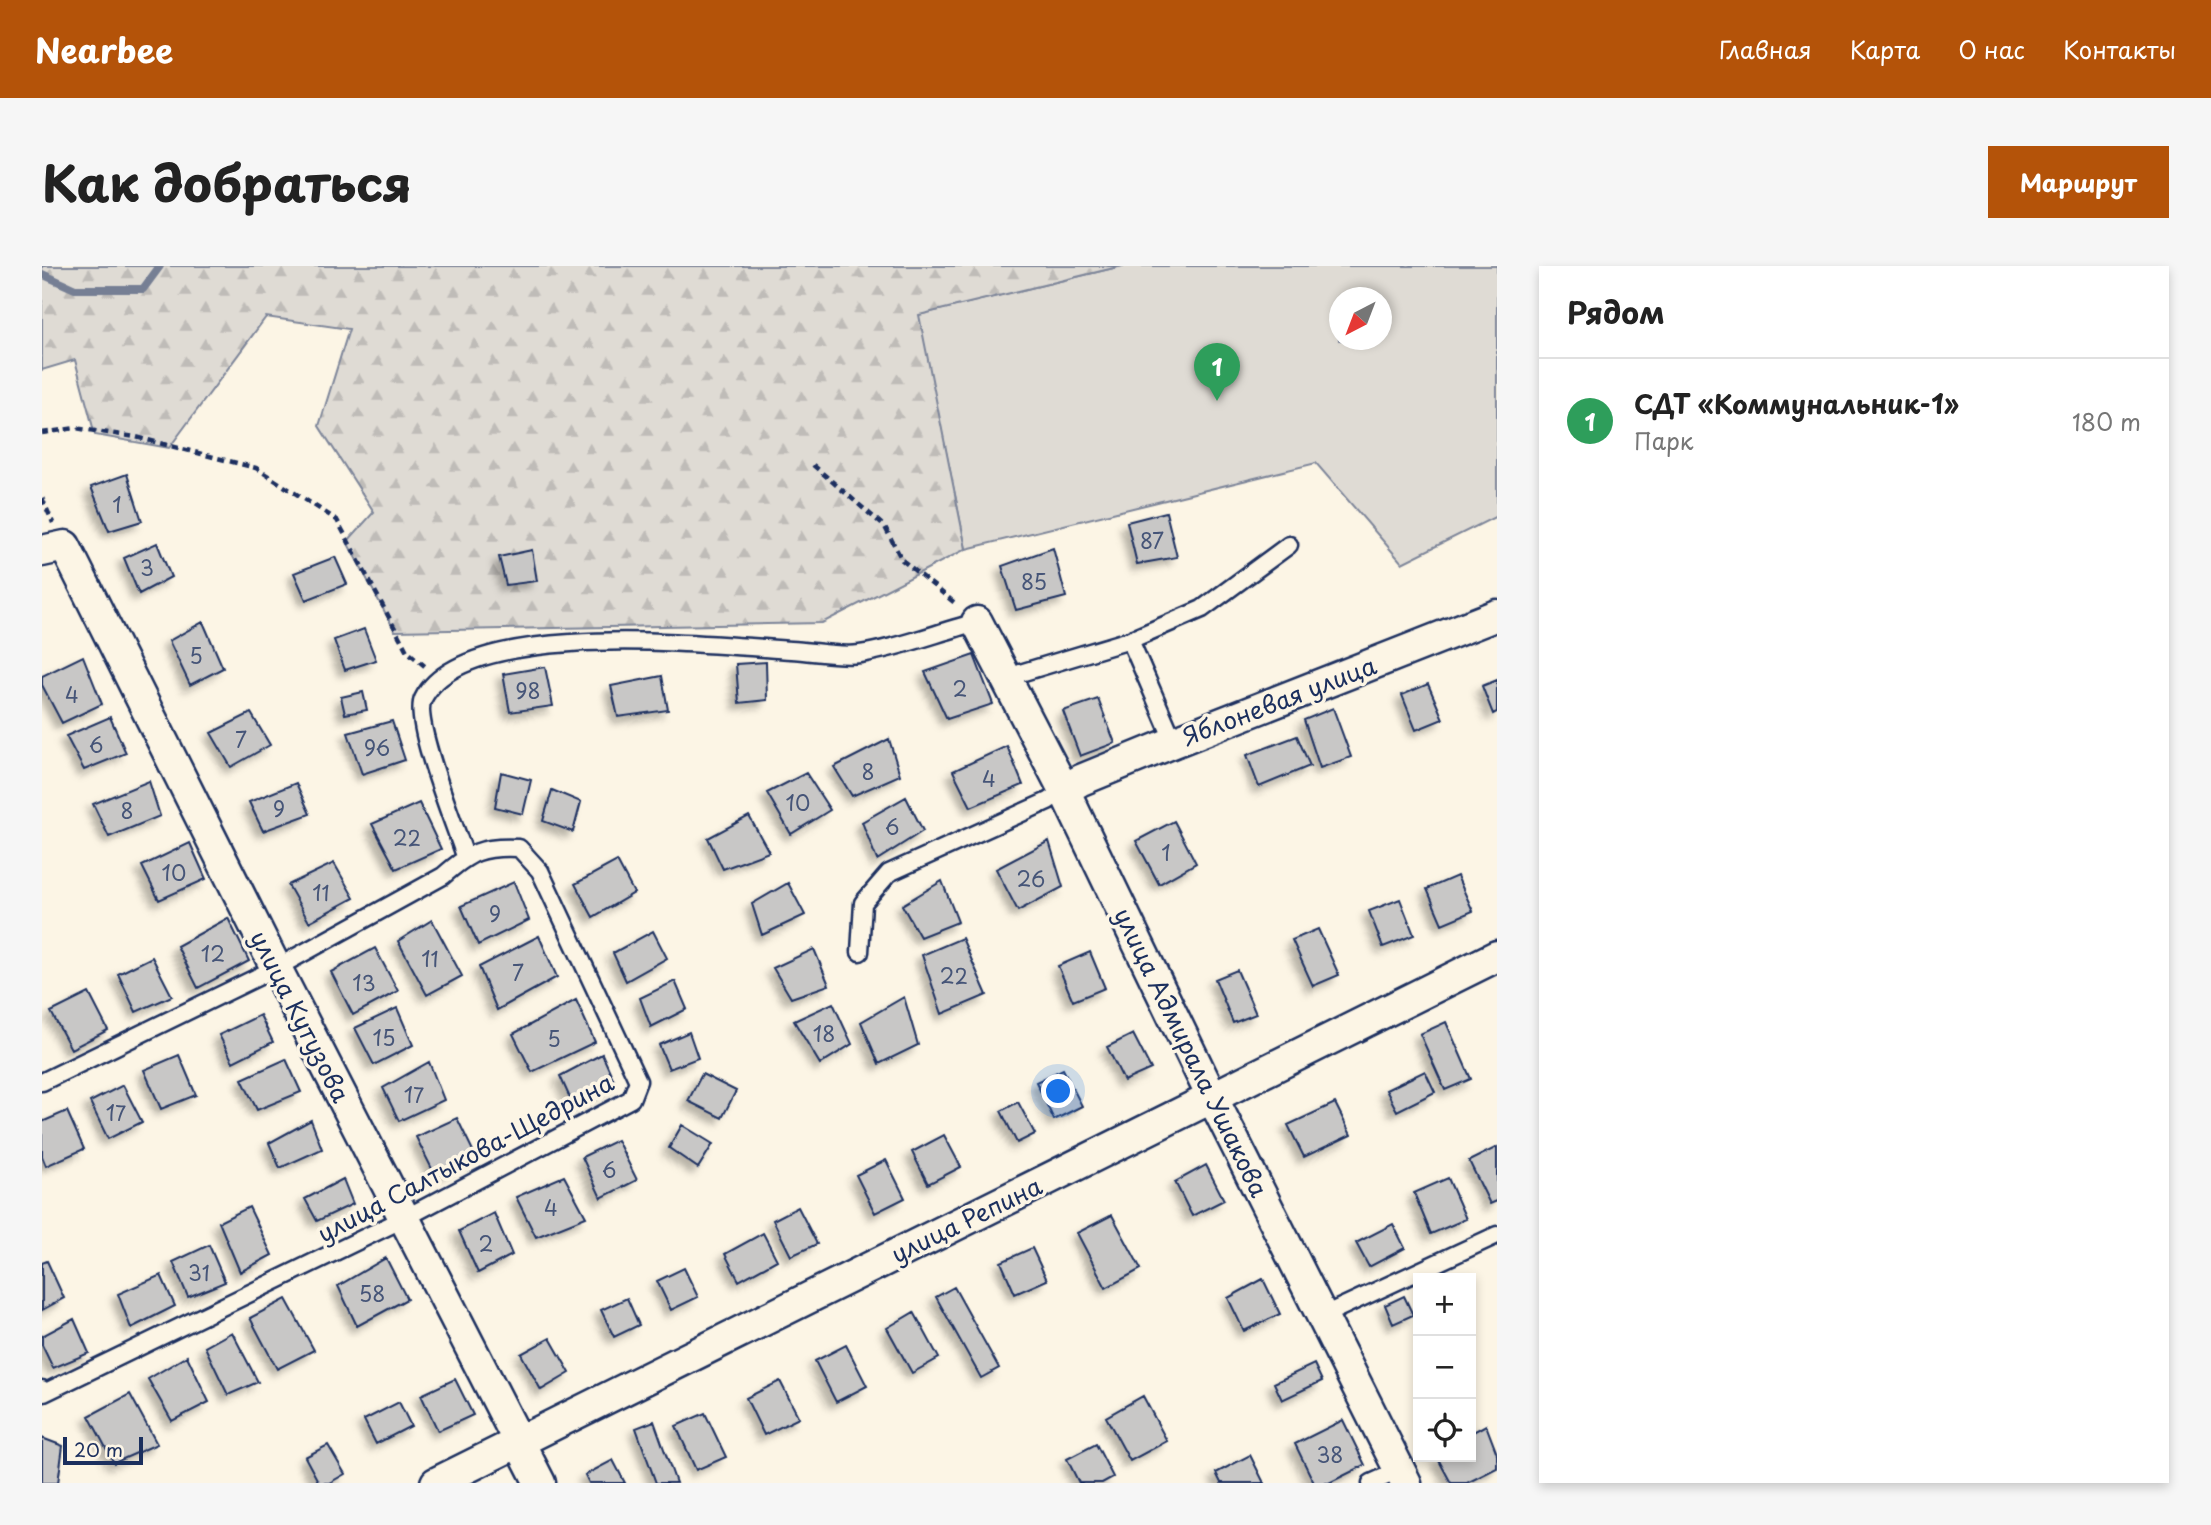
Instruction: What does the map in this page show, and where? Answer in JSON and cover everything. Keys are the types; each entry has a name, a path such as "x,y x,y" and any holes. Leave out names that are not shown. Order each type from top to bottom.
{"street":[{"name":"улица Кутузова","path":"53,549 276,968 540,1483"},
{"name":"Яблоневая улица","path":"1064,790 1081,780 1174,742 1497,615"},
{"name":"улица Адмирала Ушакова","path":"977,622 1064,790 1212,1097 1403,1476"},
{"name":"улица Репина","path":"436,1483 1497,956"}],"lane":[{"path":"1007,677 1130,640 1202,609 1289,545"},
{"path":"465,856 422,727 421,701 438,678 476,658 528,648 617,639 858,654 977,622"},
{"path":"1130,640 1174,742"},
{"path":"860,952 863,903 889,873 1048,801 1064,790"},
{"name":"улица Салтыкова-Щедрина","path":"42,1083 276,968 443,876 465,856 492,846 519,848 540,871 638,1081 631,1099 405,1219 44,1393 42,1389"},
{"path":"1322,1316 1497,1235"},
{"path":"1371,1483 1403,1476"}],"path":[{"path":"42,433 75,428 136,437 256,468 337,520 407,651 438,678"},
{"path":"813,465 885,527 902,560 977,622"}],"green space":[{"path":"42,266 1122,266 919,315 966,549 822,623 395,631 347,542 374,512 319,426 349,329 266,317 169,448 95,435 75,360 42,370"},
{"path":"1122,266 1497,266 1497,516 1402,563 1316,463 966,549 918,315"}],"building":[{"path":"127,474 142,521 109,531 91,487"},
{"path":"1166,512 1177,557 1137,564 1127,522"},
{"path":"157,543 171,577 139,594 124,558"},
{"path":"1053,548 1066,597 1016,610 1002,566"},
{"path":"532,550 537,581 506,585 499,557"},
{"path":"335,557 347,584 306,600 294,573"},
{"path":"203,622 223,668 190,685 169,641"},
{"path":"364,629 376,660 345,670 334,640"},
{"path":"974,655 993,704 947,719 925,672"},
{"path":"83,656 102,704 62,723 42,685 42,676"},
{"path":"766,662 767,700 739,703 736,664"},
{"path":"545,667 553,706 510,712 503,674"},
{"path":"662,676 668,710 618,717 611,686"},
{"path":"1497,680 1497,712 1493,714 1482,686"},
{"path":"1428,684 1443,719 1416,730 1402,695"},
{"path":"363,692 367,710 345,714 341,697"},
{"path":"1098,699 1115,743 1080,756 1063,711"},
{"path":"1333,708 1351,757 1320,768 1304,720"},
{"path":"251,713 270,745 231,767 211,733"},
{"path":"110,717 126,753 84,770 66,736"},
{"path":"392,721 405,760 362,774 348,733"},
{"path":"1297,736 1310,766 1259,787 1247,755"},
{"path":"889,739 900,775 852,796 834,767"},
{"path":"1007,746 1023,785 971,807 953,771"},
{"path":"501,772 531,780 523,814 495,807"},
{"path":"806,773 830,810 791,834 767,793"},
{"path":"149,781 160,816 109,837 93,804"},
{"path":"296,783 310,814 263,831 249,802"},
{"path":"552,790 581,802 573,832 543,821"},
{"path":"906,797 923,831 877,860 862,822"},
{"path":"419,803 441,849 396,869 372,824"},
{"path":"749,816 769,852 723,869 708,838"},
{"path":"1174,821 1196,863 1159,884 1136,841"},
{"path":"1049,841 1063,887 1018,911 996,869"},
{"path":"190,843 206,879 159,900 142,866"},
{"path":"617,861 634,893 593,917 575,884"},
{"path":"334,863 354,898 309,922 288,885"},
{"path":"1457,876 1473,911 1442,924 1427,889"},
{"path":"942,881 958,922 920,937 902,905"},
{"path":"514,882 529,920 478,945 461,906"},
{"path":"788,883 805,915 762,935 752,904"},
{"path":"1400,899 1414,935 1383,947 1369,911"},
{"path":"228,918 249,961 198,988 177,946"},
{"path":"432,920 462,976 427,995 398,941"},
{"path":"1318,929 1339,975 1313,986 1292,940"},
{"path":"653,931 667,958 626,981 613,953"},
{"path":"539,936 557,977 497,1010 479,967"},
{"path":"962,938 987,995 942,1014 922,955"},
{"path":"375,948 398,991 353,1015 331,972"},
{"path":"814,949 829,985 791,998 773,968"},
{"path":"1090,952 1105,988 1073,1001 1058,966"},
{"path":"152,957 172,996 136,1012 118,974"},
{"path":"1237,970 1256,1014 1233,1023 1215,979"},
{"path":"675,981 687,1009 651,1027 640,998"},
{"path":"89,993 108,1030 71,1049 51,1012"},
{"path":"904,997 918,1045 879,1064 861,1022"},
{"path":"576,1000 595,1042 532,1072 513,1034"},
{"path":"833,1003 852,1044 820,1064 794,1021"},
{"path":"397,1008 413,1045 374,1065 355,1028"},
{"path":"260,1015 273,1042 233,1062 219,1035"},
{"path":"1446,1022 1471,1079 1445,1090 1420,1034"},
{"path":"689,1032 698,1058 669,1069 659,1045"},
{"path":"1133,1034 1151,1069 1124,1081 1107,1047"},
{"path":"602,1054 616,1085 574,1107 560,1076"},
{"path":"179,1055 196,1095 161,1109 144,1070"},
{"path":"286,1059 301,1092 257,1110 242,1079"},
{"path":"429,1062 444,1100 399,1121 383,1088"},
{"path":"1063,1069 1082,1106 1054,1120 1036,1082"},
{"path":"1425,1071 1435,1092 1397,1111 1386,1090"},
{"path":"702,1074 736,1091 722,1118 688,1101"},
{"path":"123,1085 142,1122 108,1139 90,1102"},
{"path":"1018,1102 1035,1134 1017,1143 1001,1111"},
{"path":"1335,1103 1351,1135 1304,1157 1288,1125"},
{"path":"67,1111 84,1149 46,1166 42,1156 42,1122"},
{"path":"457,1118 476,1157 436,1177 416,1137"},
{"path":"311,1120 322,1149 280,1168 269,1143"},
{"path":"682,1125 713,1144 698,1168 669,1148"},
{"path":"944,1135 961,1167 928,1184 912,1152"},
{"path":"617,1140 637,1180 601,1198 582,1157"},
{"path":"1497,1147 1497,1201 1490,1204 1469,1161"},
{"path":"886,1160 905,1198 875,1213 856,1175"},
{"path":"1206,1165 1224,1200 1192,1216 1175,1182"},
{"path":"564,1176 586,1217 536,1237 516,1197"},
{"path":"1448,1178 1466,1219 1431,1234 1414,1193"},
{"path":"343,1179 353,1204 317,1221 305,1199"},
{"path":"249,1207 272,1255 240,1272 219,1222"},
{"path":"798,1207 817,1244 791,1256 773,1220"},
{"path":"494,1213 512,1255 478,1273 459,1231"},
{"path":"1112,1215 1141,1269 1106,1288 1077,1233"},
{"path":"1393,1224 1405,1248 1369,1267 1356,1243"},
{"path":"763,1233 777,1260 739,1281 725,1254"},
{"path":"209,1245 225,1282 188,1297 173,1262"},
{"path":"1032,1248 1047,1280 1015,1294 1001,1262"},
{"path":"386,1258 407,1299 357,1326 338,1286"},
{"path":"47,1261 64,1298 42,1310 42,1263"},
{"path":"684,1268 698,1297 671,1310 657,1281"},
{"path":"161,1275 175,1306 131,1328 118,1294"},
{"path":"1263,1279 1280,1314 1244,1331 1228,1298"},
{"path":"954,1287 999,1368 981,1378 936,1297"},
{"path":"1404,1296 1413,1315 1393,1324 1385,1305"},
{"path":"627,1298 639,1325 614,1337 601,1310"},
{"path":"286,1299 314,1350 277,1369 250,1318"},
{"path":"914,1312 939,1358 912,1373 887,1328"},
{"path":"74,1319 89,1353 53,1368 42,1345 42,1336"},
{"path":"232,1332 258,1382 228,1395 205,1347"},
{"path":"550,1338 570,1373 541,1390 521,1354"},
{"path":"846,1345 867,1386 836,1402 815,1361"},
{"path":"187,1356 209,1402 172,1421 148,1379"},
{"path":"1314,1364 1322,1381 1282,1400 1274,1383"},
{"path":"455,1379 473,1415 438,1431 421,1395"},
{"path":"780,1381 799,1418 764,1435 746,1398"},
{"path":"130,1394 157,1444 114,1463 89,1416"},
{"path":"1143,1396 1167,1441 1130,1461 1106,1417"},
{"path":"399,1402 411,1426 376,1444 364,1420"},
{"path":"705,1413 726,1457 696,1470 676,1426"},
{"path":"1343,1420 1365,1465 1329,1483 1314,1483 1295,1444"},
{"path":"654,1421 676,1483 656,1483 636,1428"},
{"path":"1486,1425 1497,1454 1497,1468 1467,1483 1451,1483 1440,1462 1476,1462 1476,1430"},
{"path":"42,1438 63,1446 58,1483 42,1483"},
{"path":"1096,1444 1113,1477 1102,1483 1079,1483 1067,1459"},
{"path":"328,1445 345,1474 329,1483 319,1483 305,1457"},
{"path":"1250,1455 1264,1483 1221,1483 1216,1473"},
{"path":"613,1460 625,1483 589,1483 585,1475"}],"waterway":[{"path":"42,274 75,289 143,289 160,266"}],"place":[{"name":"СДТ «Коммунальник-1»","path":"1217,401"}]}
